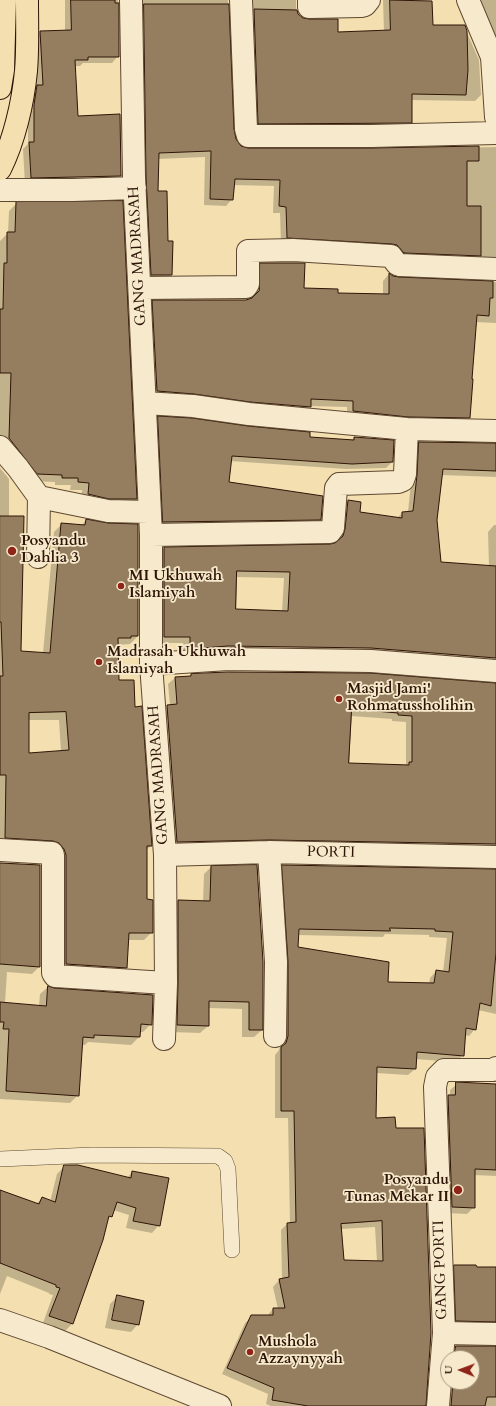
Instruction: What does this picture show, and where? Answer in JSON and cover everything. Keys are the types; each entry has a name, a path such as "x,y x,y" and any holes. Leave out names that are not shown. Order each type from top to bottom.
{"main road":[{"path":"0,169 15,130 22,100 26,71 27,0"},
{"path":"0,88 4,2"}],"street":[{"path":"26,71 37,8 37,0"},
{"name":"GANG MADRASAH","path":"131,0 135,188 151,535 151,664 165,855 166,983 164,1039"},
{"path":"241,0 246,129 248,136 371,136 496,133"},
{"path":"309,0 309,7 360,6 365,5 370,0"},
{"path":"468,0 492,58 496,116"},
{"path":"0,190 135,188"},
{"path":"140,288 246,287 248,284 248,251 293,250 391,256 397,264 400,265 496,269"},
{"path":"145,403 193,406 248,414 407,430 496,431"},
{"path":"151,535 330,532 333,528 336,488 339,484 398,482 403,480 405,474 407,430"},
{"path":"0,447 18,468 39,498 38,557"},
{"path":"39,498 108,511 149,512"},
{"path":"151,664 228,659 347,661 496,671"},
{"path":"0,850 52,853 53,855 53,973 55,976 166,983"},
{"path":"269,852 276,962 275,1036"},
{"name":"PORTI","path":"165,855 269,852 496,857"},
{"name":"GANG PORTI","path":"438,1406 444,1333 435,1095 437,1076 444,1070 493,1070 496,1068"},
{"path":"0,1320 48,1337 220,1406"},
{"path":"444,1333 496,1334"}],"lane":[{"path":"0,1159 92,1155 218,1156 225,1162 228,1169 232,1250"}],"building":[{"path":"71,0 115,0 115,3 119,3 119,57 88,57 88,60 75,60 78,116 120,114 121,176 31,178 29,142 34,142 34,105 37,85 43,85 40,31 71,30"},
{"path":"390,0 432,1 433,25 465,25 467,31 468,70 466,95 412,94 412,123 258,124 254,9 297,10 298,14 303,18 338,19 338,32 390,30"},
{"path":"144,4 229,4 234,129 236,139 241,146 248,148 371,148 479,146 479,161 467,161 467,206 481,206 481,256 404,253 397,245 392,244 287,238 286,207 279,206 280,180 235,179 233,200 210,199 211,151 159,153 158,191 167,191 168,241 173,241 172,275 151,275 146,177"},
{"path":"123,201 137,499 109,499 88,494 89,483 78,482 78,478 62,478 62,475 37,474 9,438 11,373 0,373 0,309 3,309 4,263 7,263 7,232 15,232 16,202"},
{"path":"260,263 305,263 304,288 338,289 338,293 389,294 389,273 393,276 399,277 493,281 493,298 490,298 489,316 477,315 470,418 408,417 353,411 353,401 311,399 311,407 250,402 194,394 157,391 152,300 246,300 252,298 259,291"},
{"path":"158,416 192,418 248,426 310,432 310,437 354,440 354,437 394,440 393,462 352,464 232,456 229,482 323,496 321,520 163,522"},
{"path":"419,442 496,443 496,471 443,469 437,520 441,562 496,566 496,658 371,648 228,646 190,649 190,637 164,637 164,547 335,543 343,536 348,500 361,502 360,512 402,518 402,512 413,511","holes":["237,571 290,572 288,611 236,609"]},
{"path":"0,516 24,516 21,651 50,653 61,523 85,525 86,519 108,523 138,524 138,636 131,636 131,638 118,638 119,680 134,680 135,707 142,706 152,846 147,846 147,899 153,900 153,933 129,933 127,968 66,964 66,855 64,849 59,843 53,841 5,838 6,775 0,775 0,676 3,676 0,622","holes":["66,712 69,750 29,753 29,713"]},
{"path":"228,672 370,673 496,683 496,844 269,840 177,842 167,705 177,704 175,677 191,676 191,674","holes":["352,709 398,713 398,715 412,716 412,762 409,762 409,765 349,763"]},
{"path":"0,863 40,865 40,967 0,964"},
{"path":"257,865 263,962 263,1030 249,1030 249,1002 209,1001 209,1026 177,1025 178,900 210,901 211,866"},
{"path":"282,865 496,869 496,953 491,1006 480,1003 476,1030 466,1028 464,1056 417,1052 416,1069 377,1067 376,1118 395,1117 396,1128 424,1128 431,1333 426,1406 308,1406 272,1400 274,1388 227,1368 251,1315 273,1315 273,1308 285,1308 279,1279 289,1277 287,1223 296,1222 294,1111 281,1111 281,1047 286,1043 288,1036 288,962","holes":["390,928 435,929 435,931 453,932 449,972 436,970 434,983 388,982 389,962 298,947 299,929 390,931","382,1221 383,1261 344,1260 341,1224"]},
{"path":"48,986 54,988 153,995 152,1025 141,1024 140,1037 94,1035 94,1038 83,1037 79,1096 6,1091 9,1029 3,1029 4,1022 0,1022 0,1002 46,1006"},
{"path":"456,1082 496,1084 496,1170 475,1169 475,1208 452,1207 448,1095 455,1095"},
{"path":"64,1165 78,1165 131,1178 132,1171 169,1178 160,1226 133,1221 136,1208 117,1202 112,1217 109,1216 103,1240 73,1324 49,1316 60,1288 56,1287 56,1285 0,1263 0,1190 39,1204 42,1197 55,1202"},
{"path":"454,1265 496,1267 496,1322 456,1321"},
{"path":"117,1295 144,1301 139,1325 112,1320"},
{"path":"456,1346 496,1346 496,1397 487,1397 485,1406 451,1406 452,1390 480,1390 480,1350 455,1350"}],"place":[{"name":"Posyandu Dahlia 3","path":"12,551"},
{"name":"MI Ukhuwah Islamiyah","path":"121,586"},
{"name":"Madrasah Ukhuwah Islamiyah","path":"99,662"},
{"name":"Masjid Jami' Rohmatussholihin","path":"339,699"},
{"name":"Posyandu Tunas Mekar II","path":"458,1190"},
{"name":"Mushola Azzaynyyah","path":"250,1352"}]}
